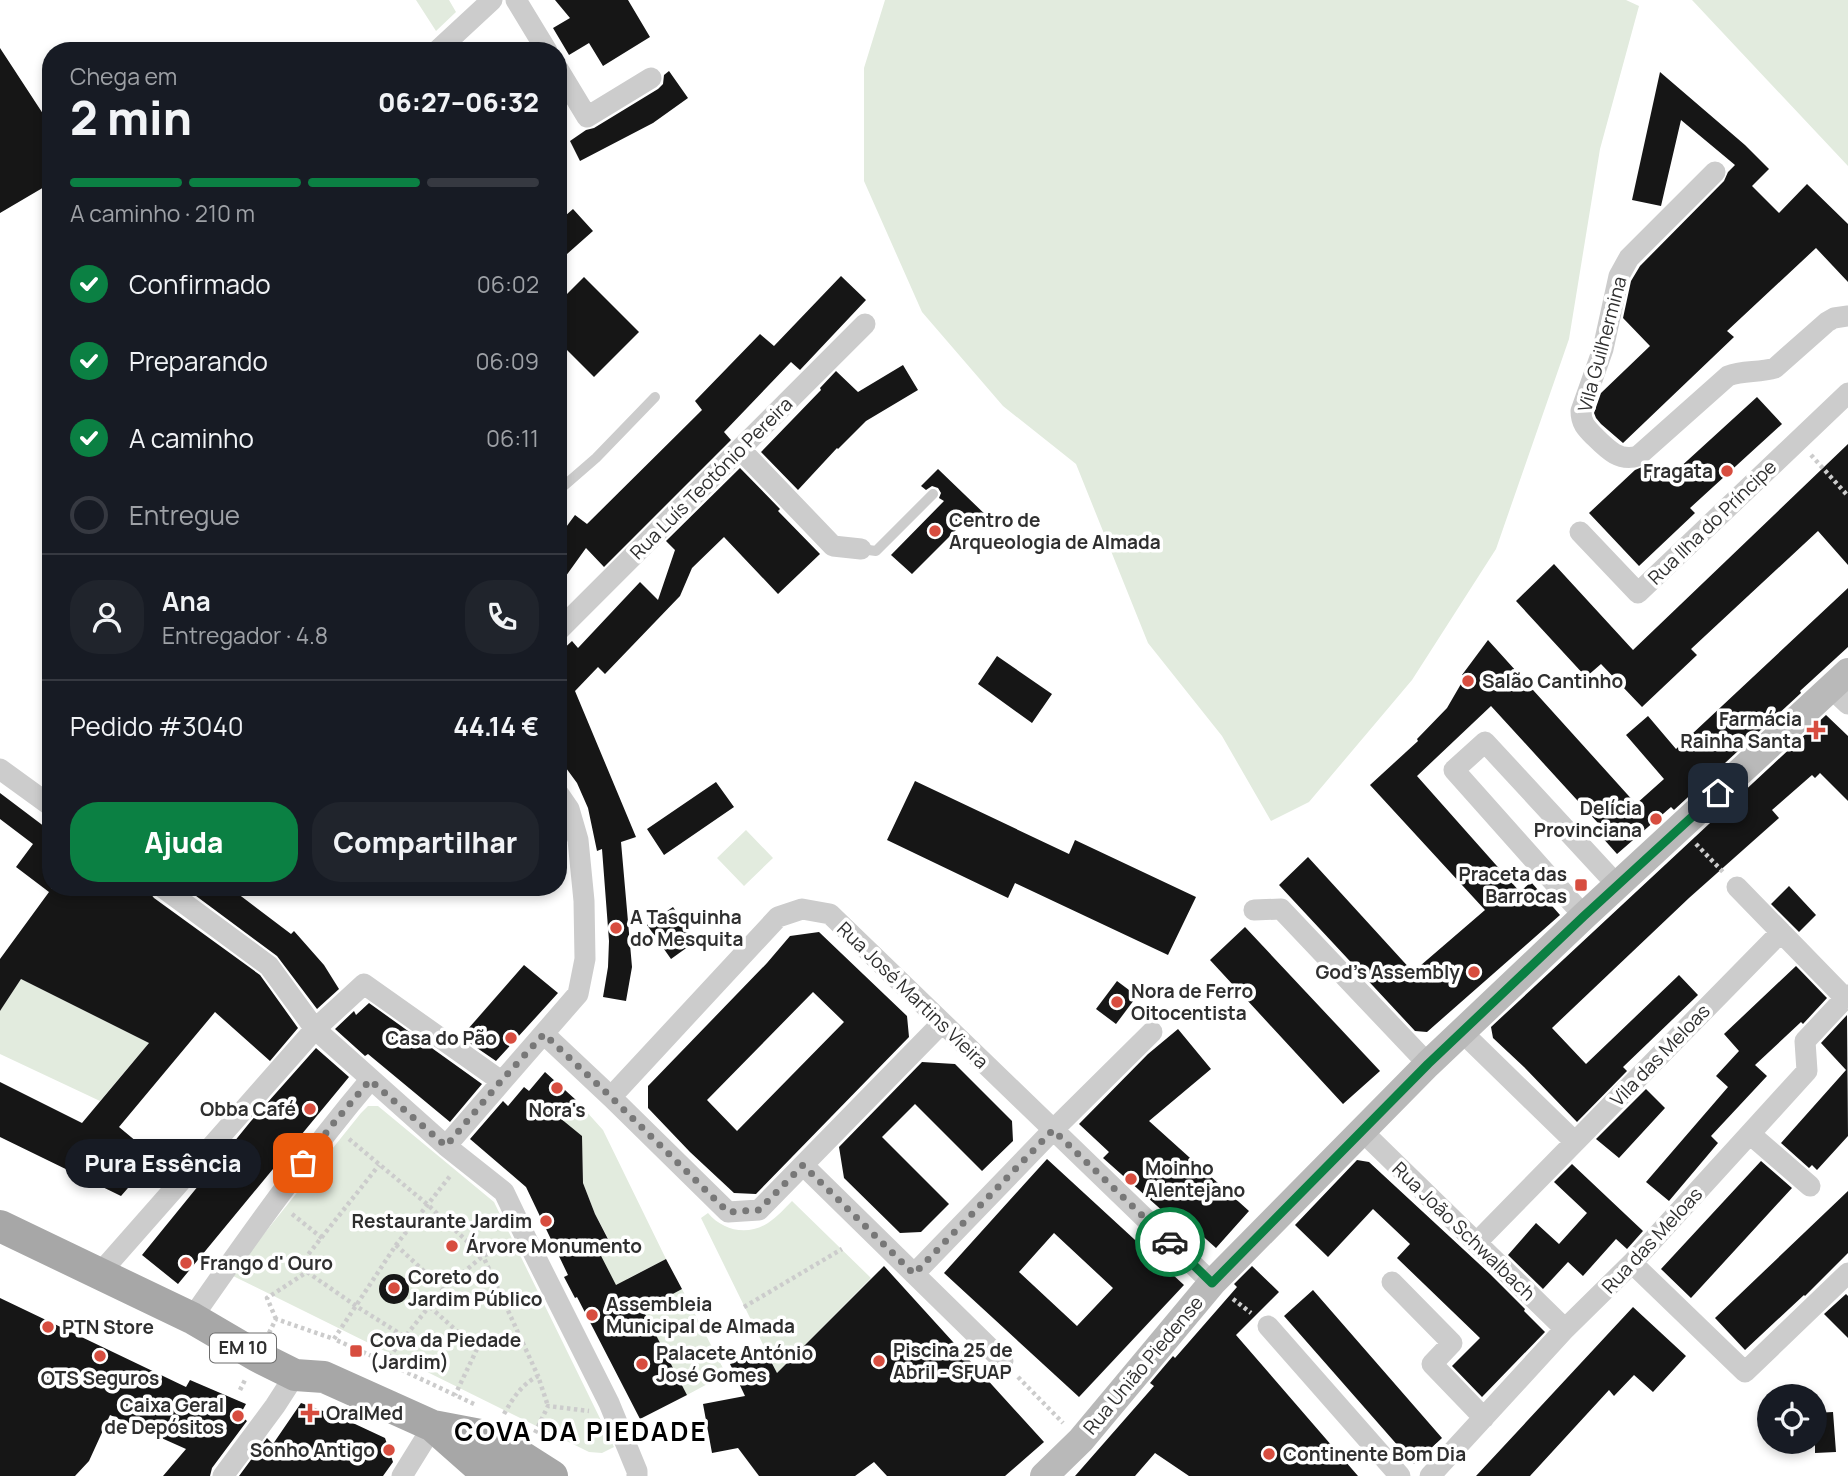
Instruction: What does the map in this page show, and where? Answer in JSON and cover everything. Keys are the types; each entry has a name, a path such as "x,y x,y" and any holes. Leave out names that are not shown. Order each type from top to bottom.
{"main road":[{"name":"EM 10","path":"0,1226 192,1318 266,1338 315,1373 433,1426 477,1465 550,1476"}],"street":[{"path":"444,42 471,7 492,0"},
{"path":"516,0 542,42"},
{"path":"567,84 587,117 651,78"},
{"name":"Vila Guilhermina","path":"1715,173 1624,266 1619,276 1602,349 1581,411 1585,426 1612,453 1626,458 1638,456 1728,376 1775,368 1827,322 1848,316"},
{"name":"Rua Luís Teotónio Pereira","path":"567,622 865,324"},
{"name":"Rua Ilha do Príncipe","path":"1580,532 1637,593 1848,393"},
{"path":"740,449 833,546 862,549"},
{"name":"Rua União Piedense","path":"1044,1476 1081,1440 1212,1283 1428,1064 1584,916 1842,688"},
{"path":"1584,916 1454,771 1485,742 1618,886"},
{"path":"0,769 42,799"},
{"path":"455,1152 501,1081 578,994 585,959 584,901 578,840 567,806"},
{"path":"1737,887 1846,996"},
{"path":"174,896 269,966 315,1029 370,1080 504,1192 609,1403 637,1476"},
{"name":"Rua José Martins Vieira","path":"611,1097 778,917 802,909 830,915 1212,1283"},
{"path":"1254,910 1281,909 1428,1064"},
{"name":"Vila das Meloas","path":"1477,1242 1781,932"},
{"path":"100,1273 315,1029 364,984 501,1081"},
{"name":"Rua das Meloas","path":"1430,1476 1565,1329 1632,1264 1807,1071 1805,1041 1846,996"},
{"path":"544,1034 728,1212 759,1210 942,1023"},
{"path":"914,1274 1152,1032"},
{"path":"1462,1032 1575,1142"},
{"path":"192,1318 275,1201 370,1080"},
{"name":"Rua João Schwalbach","path":"1363,1132 1565,1329"},
{"path":"1750,1134 1810,1186"},
{"path":"803,1165 1003,1361"},
{"path":"1632,1264 1745,1372 1848,1273"},
{"path":"1392,1282 1452,1343 1432,1364 1484,1418"},
{"path":"1268,1326 1401,1476"},
{"path":"223,1476 275,1406 315,1373"},
{"path":"402,1476 433,1426"}],"lane":[{"path":"567,483 596,458 655,397"},
{"path":"862,549 876,551 933,494"}],"path":[{"path":"1798,440 1848,496"},
{"path":"1681,828 1737,887"},
{"path":"332,1125 428,1205 483,1256 538,1376"},
{"path":"455,1152 428,1205 396,1245 334,1339 478,1406"},
{"path":"379,1165 303,1261 307,1272 405,1337"},
{"path":"275,1201 322,1238"},
{"path":"386,1362 443,1289 483,1256 526,1238"},
{"path":"396,1245 443,1289"},
{"path":"744,1307 842,1249"},
{"path":"276,1319 267,1298 307,1272"},
{"path":"1212,1283 1268,1326"},
{"path":"429,1307 477,1349 454,1395"},
{"path":"1030,1391 1081,1440"},
{"path":"524,1428 536,1434 548,1406 589,1411 609,1403"}],"shaded area":[{"path":"416,0 449,0 456,12 436,31"},
{"path":"885,0 1626,0 1639,6 1600,149 1569,339 1496,549 1412,680 1309,802 1271,821 1222,736 1148,643 1076,464 1003,406 922,312 864,181 864,68"},
{"path":"1692,0 1848,0 1848,166"},
{"path":"746,830 773,858 744,886 717,858"},
{"path":"21,979 149,1043 100,1101 0,1054 0,1011"},
{"path":"576,1100 603,1130 666,1259 627,1279 643,1310 620,1321 597,1248 609,1240 583,1183 582,1147 560,1118"},
{"path":"368,1106 378,1106 494,1202 614,1447 602,1453 589,1452 231,1275"},
{"path":"792,1201 871,1278 777,1373 701,1218 708,1213 728,1228 752,1229 771,1221"},
{"path":"682,1289 726,1374 687,1395 643,1310"}],"building":[{"path":"555,0 628,0 650,37 603,66 589,43 569,55 567,42 561,42 553,28 570,18"},
{"path":"0,48 42,112 42,188 0,213"},
{"path":"669,71 688,98 653,123 580,161 570,141 658,89 663,84 664,75"},
{"path":"1660,72 1769,169 1752,186 1779,213 1807,184 1848,224 1848,282 1816,248 1727,331 1734,337 1623,443 1601,424 1594,413 1601,393 1650,346 1623,318 1631,281 1640,266 1724,181 1735,165 1681,120 1661,206 1632,200"},
{"path":"573,209 593,231 567,254 567,214"},
{"path":"841,276 866,300 800,370 791,362 724,432 731,440 604,567 586,548 567,574 567,526 575,515 587,524 702,410 695,401 760,334 774,346"},
{"path":"584,277 639,332 594,377 567,350 567,294"},
{"path":"903,365 918,390 866,421 798,490 761,452 836,371 858,392"},
{"path":"1757,397 1782,424 1690,508 1695,513 1639,566 1589,513 1635,470 1649,464 1665,481"},
{"path":"1848,444 1848,565 1818,531 1691,649 1697,655 1642,707 1601,664 1586,677 1516,601 1554,564 1633,650"},
{"path":"740,468 820,554 778,594 724,537 692,568 680,596 605,674 598,667 575,691 636,837 621,842 632,967 626,1001 603,997 609,941 602,849 597,851 588,808 577,783 567,769 567,646 572,641 578,648 640,582 658,600 675,550 666,541"},
{"name":"Centro de Arqueologia de Almada","path":"938,469 991,520 985,528 969,517 912,574 891,555 944,501 939,498 941,493 938,488 932,486 926,490 921,486"},
{"path":"1848,588 1848,647 1674,810 1671,807 1617,854 1593,827 1598,823 1491,706 1417,776 1520,892 1531,882 1560,915 1427,1032 1415,1031 1279,885 1308,857 1413,972 1485,910 1370,785 1418,741 1447,708 1465,677 1462,675 1488,640 1636,804 1664,779 1626,735 1648,716 1676,749"},
{"path":"997,656 1052,694 1032,723 978,684"},
{"path":"1826,715 1848,736 1848,801 1820,773 1815,778 1812,775 1772,810 1779,818 1689,898 1552,1028 1586,1064 1679,975 1698,995 1623,1067 1627,1071 1577,1122 1493,1038 1491,1027"},
{"path":"915,781 1069,854 1075,840 1196,897 1168,955 1015,883 1008,898 887,840"},
{"path":"716,782 734,807 664,855 647,829"},
{"path":"0,793 42,825 42,887 16,867 33,844 0,819"},
{"path":"1789,886 1816,915 1799,932 1771,904"},
{"path":"46,896 152,896 260,975 298,1028 270,1061 215,1012 119,1127 155,1157 121,1196 0,1137 0,1082 82,1123 149,1043 21,979 0,1011 0,959"},
{"path":"196,896 241,896 291,934 294,931 324,965 339,989 317,1009 277,956"},
{"path":"673,907 696,941 671,959 647,925"},
{"path":"1245,927 1380,1071 1343,1104 1210,960"},
{"path":"819,932 907,1016 909,1037 756,1194 734,1193 648,1108 648,1086 790,936","holes":["813,992 844,1022 737,1131 707,1100"]},
{"path":"524,965 558,993 496,1061 461,1037"},
{"path":"1796,966 1827,998 1803,1024 1801,1022 1755,1065 1767,1076 1711,1136 1718,1143 1669,1201 1646,1182 1728,1087 1716,1076 1739,1051 1724,1034"},
{"name":"Nora de Ferro Oitocentista","path":"1117,981 1137,996 1116,1024 1096,1009"},
{"path":"369,1003 482,1084 450,1122 368,1054 365,1056 335,1029 354,1011 356,1015"},
{"path":"1847,1015 1848,1136 1817,1170 1812,1165 1809,1168 1781,1143 1846,1070 1821,1043"},
{"path":"1178,1029 1211,1069 1149,1121 1249,1211 1216,1248 1188,1223 1183,1229 1103,1158 1109,1152 1079,1124 1148,1054"},
{"path":"316,1048 349,1077 178,1284 142,1255 251,1121"},
{"path":"922,1062 955,1064 1012,1121 1013,1141 982,1171 915,1104 882,1137 949,1204 921,1232 900,1233 844,1178 839,1147"},
{"path":"545,1072 576,1100 560,1118 582,1136 583,1183 609,1241 597,1248 616,1285 666,1259 682,1289 643,1310 687,1395 640,1419 564,1277 568,1275 526,1187 470,1139 503,1101 508,1106 524,1087 529,1091"},
{"path":"1646,1089 1665,1108 1619,1158 1596,1139"},
{"path":"1047,1159 1184,1285 1079,1397 944,1273","holes":["1054,1233 1113,1288 1077,1326 1019,1272"]},
{"path":"1357,1160 1369,1162 1490,1274 1545,1332 1482,1397 1452,1366 1480,1338 1397,1258 1410,1244 1373,1209 1328,1257 1295,1225"},
{"path":"1761,1161 1792,1188 1691,1298 1661,1269"},
{"path":"1572,1164 1643,1231 1627,1249 1616,1239 1583,1276 1568,1262 1543,1289 1508,1255 1536,1223 1559,1244 1587,1213 1554,1182"},
{"path":"1848,1191 1848,1253 1745,1350 1715,1318"},
{"name":"Piscina 25 de Abril - SFUAP","path":"884,1266 1044,1442 1005,1476 887,1476 874,1462 855,1476 759,1476 738,1448 712,1453 703,1404 745,1396 730,1364 764,1348 777,1373"},
{"path":"1252,1266 1279,1292 1236,1335 1358,1476 1189,1476 1155,1453 1135,1476 1075,1476 1154,1386 1150,1383 1237,1287 1234,1284"},
{"name":"Coreto do Jardim Público","path":"394,1274 400,1275 408,1283 408,1295 400,1303 394,1304 388,1303 380,1295 379,1289 380,1283 388,1275"},
{"path":"1313,1290 1442,1438 1414,1464 1284,1316"},
{"path":"1846,1294 1848,1296 1848,1338 1824,1314"},
{"path":"0,1298 186,1387 190,1380 246,1404 240,1415 247,1421 212,1468 210,1476 163,1476 186,1449 110,1415 89,1461 75,1476 0,1476"},
{"path":"1633,1307 1686,1356 1653,1392 1634,1375 1614,1396 1609,1390 1530,1476 1476,1476"},
{"path":"301,1403 385,1438 393,1462 383,1476 239,1476 267,1438 273,1444"},
{"path":"1827,1412 1833,1412 1836,1452 1827,1452"}],"way so far":[{"path":"303,1163 370,1080 446,1146 544,1034 728,1212 759,1210 803,1165 914,1274 1053,1130 1170,1242"}],"place":[{"name":"Fragata","path":"1727,471"},
{"name":"Centro de Arqueologia de Almada","path":"935,531"},
{"name":"Salão Cantinho","path":"1468,681"},
{"name":"Farmácia Rainha Santa","path":"1816,730"},
{"name":"Delícia Provinciana","path":"1656,819"},
{"name":"Praceta das Barrocas","path":"1581,885"},
{"name":"A Tasquinha do Mesquita","path":"616,928"},
{"name":"God's Assembly","path":"1474,972"},
{"name":"Nora de Ferro Oitocentista","path":"1117,1002"},
{"name":"Casa do Pão","path":"511,1038"},
{"name":"Nora's","path":"557,1088"},
{"name":"Obba Café","path":"310,1109"},
{"name":"Pura Essência","path":"303,1163"},
{"name":"Moinho Alentejano","path":"1131,1179"},
{"name":"Restaurante Jardim","path":"546,1221"},
{"name":"Árvore Monumento","path":"452,1246"},
{"name":"Frango d' Ouro","path":"186,1263"},
{"name":"Coreto do Jardim Público","path":"394,1288"},
{"name":"Assembleia Municipal de Almada","path":"592,1315"},
{"name":"PTN Store","path":"48,1327"},
{"name":"Cova da Piedade (Jardim)","path":"356,1351"},
{"name":"OTS Seguros","path":"100,1356"},
{"name":"Piscina 25 de Abril - SFUAP","path":"879,1361"},
{"name":"Palacete António José Gomes","path":"642,1364"},
{"name":"OralMed","path":"310,1413"},
{"name":"Caixa Geral de Depósitos","path":"238,1416"},
{"name":"Sonho Antigo","path":"389,1450"},
{"name":"Continente Bom Dia","path":"1269,1454"}],"district":[{"name":"COVA DA PIEDADE","path":"581,1432"}],"route":[{"path":"1170,1242 1212,1283 1428,1064 1718,793"}]}
